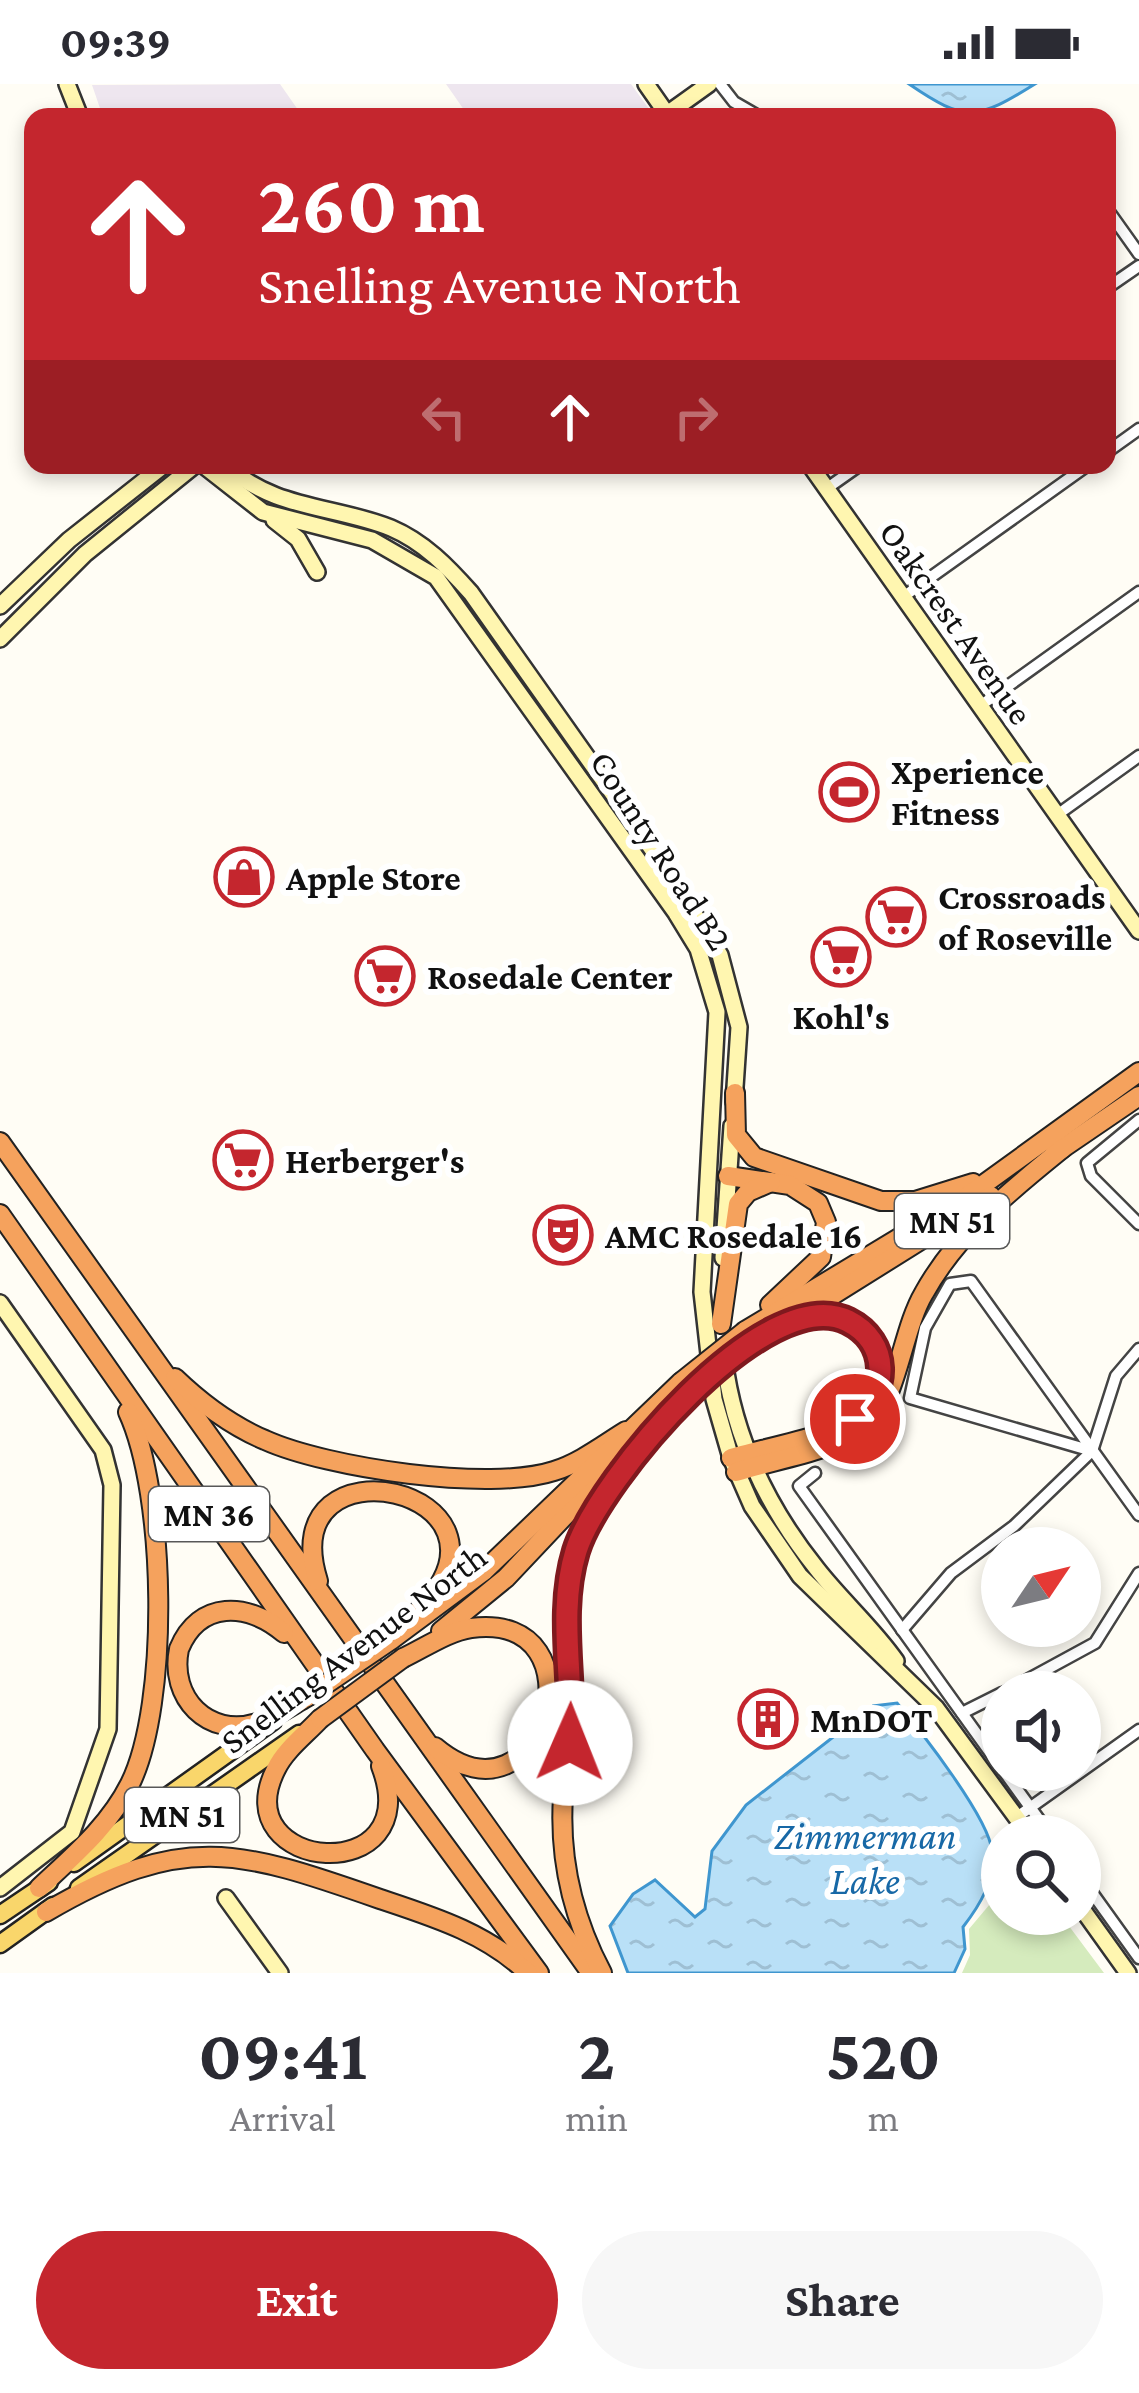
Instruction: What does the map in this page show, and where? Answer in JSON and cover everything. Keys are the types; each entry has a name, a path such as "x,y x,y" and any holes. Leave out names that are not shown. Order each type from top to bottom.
{"highway":[{"name":"Snelling Avenue North","path":"307,1697 498,1558 626,1431 751,1336 1000,1173 1139,1072"},
{"path":"735,1093 736,1135 744,1150 854,1194 898,1202 939,1196 1000,1173"},
{"name":"Snelling Avenue North","path":"751,1336 1063,1148 1139,1096"},
{"name":"MN 36","path":"0,1139 121,1316 591,1973"},
{"path":"742,1462 845,1437 877,1416 889,1395 901,1342 933,1276 979,1219 1063,1148"},
{"path":"718,1169 815,1177"},
{"path":"718,1169 779,1181 818,1203 826,1241 821,1257 751,1336"},
{"path":"721,1324 738,1204 748,1192 779,1181"},
{"name":"MN 36","path":"0,1216 313,1663 539,1973"},
{"path":"121,1316 204,1403 244,1430 308,1455 470,1480 528,1478 567,1466 626,1431"},
{"path":"742,1462 853,1421 872,1403 880,1383 880,1360 871,1341 838,1317 808,1318 751,1336"},
{"path":"39,1888 116,1809 137,1769 152,1708 154,1503 134,1426 105,1365"},
{"name":"Snelling Avenue North","path":"320,1719 491,1592 660,1421 682,1391"},
{"path":"602,1973 576,1910 562,1837 572,1715 568,1591 583,1532 600,1497 660,1421"},
{"path":"323,1597 312,1555 316,1532 329,1510 364,1489 410,1495 443,1529 448,1561 434,1595 391,1640"},
{"path":"307,1697 252,1725 220,1724 200,1715 184,1696 178,1657 182,1641 199,1621 215,1612 239,1609 272,1622 313,1663"},
{"path":"403,1658 464,1629 501,1630 530,1647 551,1690 539,1736 522,1754 500,1764 476,1766 452,1759 407,1719"},
{"path":"320,1719 278,1763 270,1785 273,1820 301,1850 338,1855 376,1832 388,1789 375,1750"},
{"path":"46,1912 134,1867 178,1857 232,1855 280,1864 451,1924 493,1943 528,1973"}],"main road":[{"name":"Snelling Avenue North","path":"0,1916 307,1697"},
{"name":"Snelling Avenue North","path":"0,1944 320,1719"}],"street":[{"path":"676,108 710,84"},
{"path":"720,84 744,108"},
{"path":"1116,222 1139,254"},
{"path":"0,606 56,551 153,474"},
{"path":"0,639 85,554 187,474"},
{"name":"County Road B2","path":"212,474 268,514 373,540 436,577 659,874 705,928 730,981 739,1027 735,1093 702,1270 706,1348 742,1462 796,1542 1025,1815"},
{"name":"County Road B2","path":"240,474 273,496 388,527 440,559 471,593 659,874 698,950 717,1012 721,1324 742,1462"},
{"name":"Oakcrest Avenue","path":"816,474 1139,931"},
{"path":"826,489 847,474"},
{"path":"903,597 1075,474"},
{"path":"268,514 296,536 316,572"},
{"path":"980,706 1139,592"},
{"path":"1057,815 1139,756"},
{"path":"1139,1120 1087,1163 1091,1176 1139,1224"},
{"path":"1093,1451 910,1398 925,1328 950,1284 971,1281 1139,1515"},
{"path":"0,1303 108,1462 108,1729 72,1832 0,1888"},
{"path":"902,1630 951,1574 1014,1526 1093,1451 1116,1376 1139,1349"},
{"path":"814,1473 799,1486 981,1740"},
{"path":"1044,1671 1095,1643 1139,1573"},
{"path":"962,1713 981,1704"},
{"path":"1024,1812 1139,1730"},
{"path":"1013,1791 1027,1815"},
{"path":"226,1898 280,1973"},
{"path":"1101,1905 1139,1958"},
{"path":"1101,1935 1128,1973"}],"shaded area":[{"path":"280,84 297,108 100,108 92,85"},
{"path":"446,84 631,84 648,108 463,108"}],"green space":[{"path":"981,1915 981,1935 1076,1935 1104,1973 962,1973 970,1955 969,1929"}],"water":[{"path":"909,84 1035,84 991,108 945,106"},
{"name":"Zimmerman Lake","path":"897,1703 981,1822 981,1899 963,1927 965,1949 954,1973 628,1973 610,1926 633,1894 655,1880 695,1917 705,1909 712,1851 746,1805 873,1706"}],"place":[{"name":"Xperience Fitness","path":"849,792"},
{"name":"Apple Store","path":"244,877"},
{"name":"Crossroads of Roseville","path":"896,917"},
{"name":"Kohl's","path":"841,957"},
{"name":"Rosedale Center","path":"385,976"},
{"name":"Herberger's","path":"243,1160"},
{"name":"AMC Rosedale 16","path":"563,1235"},
{"name":"MnDOT","path":"768,1719"}],"route":[{"path":"570,1743 567,1613 575,1554 600,1497 660,1421 760,1339 808,1318 828,1315 859,1328 880,1360 877,1394 855,1419"}]}
